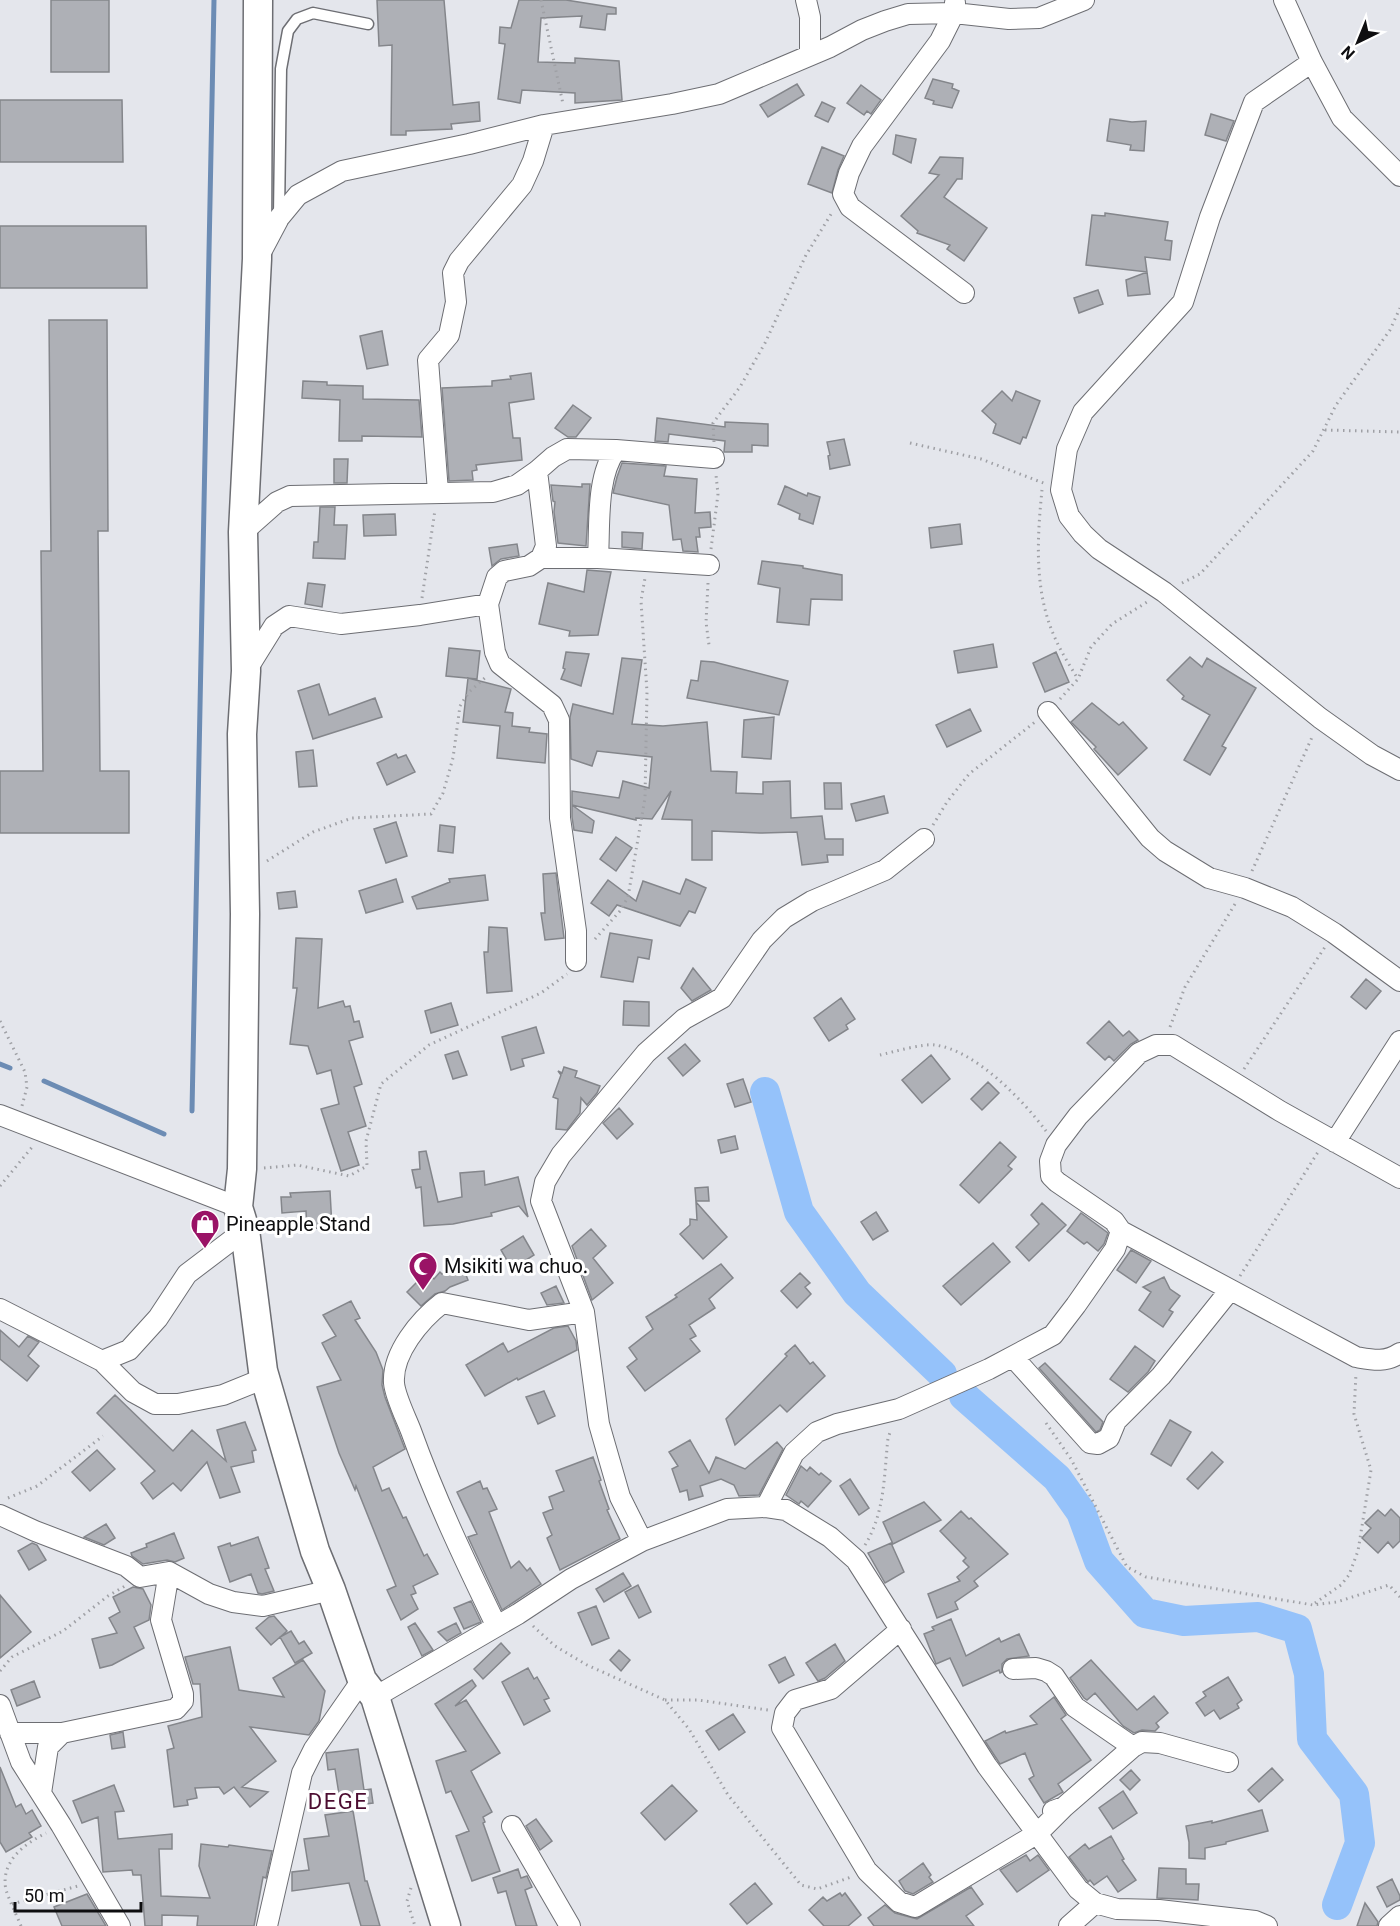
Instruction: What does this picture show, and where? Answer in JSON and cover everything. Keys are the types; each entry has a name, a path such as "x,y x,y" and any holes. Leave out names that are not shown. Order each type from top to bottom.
{"main road":[{"path":"258,0 257,259 243,532 246,672 242,734 244,878 241,1218 265,1378 315,1551 369,1688 446,1926"}],"street":[{"path":"806,0 810,17 810,55"},
{"path":"257,259 279,218 298,195 342,171 469,144 544,125 719,94 885,21 908,15 955,7 1009,19 1039,18 1084,0"},
{"path":"1284,0 1312,62 1342,118 1400,176"},
{"path":"955,7 940,41 862,146 849,173 843,194 849,207 964,293"},
{"path":"1312,62 1254,102 1210,217 1183,302 1083,412 1067,449 1061,490 1068,516 1099,549 1164,592 1320,718 1372,755 1400,770"},
{"path":"438,492 428,360 449,335 456,302 453,273 522,185 533,161 544,125"},
{"path":"243,532 277,502 290,496 494,492 517,485 567,449 616,450 714,458"},
{"path":"598,558 603,482 608,460 616,450"},
{"path":"537,471 546,546 541,558 529,566 504,571 497,577 488,603 495,652 500,664 552,705 559,720 560,818 576,931 576,961"},
{"path":"541,558 598,558 709,564"},
{"path":"246,672 274,626 289,616 341,624 420,615 488,603"},
{"path":"1048,712 1150,838 1166,851 1209,878 1245,888 1292,907 1334,933 1400,981"},
{"path":"642,1541 620,1497 599,1424 584,1312 541,1201 545,1182 561,1155 646,1053 684,1019 722,998 762,940 784,918 812,901 885,870 924,839"},
{"path":"1330,1140 1400,1041"},
{"path":"1400,1178 1330,1140 1173,1045 1156,1045 1139,1053 1078,1116 1056,1145 1050,1161 1051,1176 1114,1221 1121,1231 1356,1357 1377,1361 1390,1359 1400,1353"},
{"path":"5,1117 241,1218 187,1274 158,1318 129,1350 102,1361"},
{"path":"766,1507 794,1453 817,1432 837,1424 899,1409 1013,1357 1053,1335 1115,1249 1121,1231"},
{"path":"1013,1357 1090,1443 1098,1444 1108,1438 1116,1421 1161,1376 1230,1290"},
{"path":"496,1625 431,1486 394,1384 396,1363 406,1343 431,1312 442,1303 529,1320 584,1312"},
{"path":"0,1309 102,1361 133,1392 154,1404 178,1404 223,1395 265,1378"},
{"path":"267,1926 302,1773 314,1749 369,1688 396,1687 496,1625 518,1614 571,1579 642,1541 727,1509 766,1507 786,1510 830,1537 856,1560 987,1766 1078,1889 1095,1903 1118,1909 1159,1910 1255,1921 1267,1926"},
{"path":"0,1515 34,1531 126,1566 140,1578 170,1572 209,1594 233,1602 263,1606 331,1590"},
{"path":"10,1733 62,1733 176,1709 183,1701 183,1694 161,1620 170,1572"},
{"path":"901,1629 831,1689 795,1701 785,1713 782,1728 867,1871 899,1902 915,1907 1064,1807 1133,1747 1142,1742 1160,1743 1228,1762"},
{"path":"1013,1669 1036,1668 1054,1676 1075,1707 1133,1747"},
{"path":"0,1705 21,1762 120,1926"},
{"path":"41,1793 48,1747 62,1733"},
{"path":"512,1826 570,1926"},
{"path":"1069,1926 1095,1903"},
{"path":"1389,1926 1400,1916"}],"lane":[{"path":"279,218 281,69 288,31 297,19 313,13 368,24"}],"path":[{"path":"541,0 567,121"},
{"path":"709,645 706,622 709,564 718,495 713,423 740,387 760,352 806,255 843,194"},
{"path":"1164,592 1200,574 1313,451 1336,405 1389,330 1400,308"},
{"path":"1325,430 1400,432"},
{"path":"910,443 981,459 1061,490"},
{"path":"1043,483 1038,524 1040,584 1055,639 1078,679"},
{"path":"420,615 438,492"},
{"path":"242,1169 297,1165 349,1176 367,1166 366,1141 381,1084 429,1045 541,993 568,974 576,961 620,911 628,897 645,798 647,692 641,601 643,583 651,562"},
{"path":"244,878 286,847 313,832 351,818 431,814 443,793 453,758 460,706 469,692 500,664"},
{"path":"1234,1082 1259,1049 1334,933"},
{"path":"0,1021 25,1072 27,1087 22,1106 5,1117"},
{"path":"880,1055 934,1044 965,1056 992,1073 1038,1120 1056,1145"},
{"path":"0,1186 44,1133"},
{"path":"1230,1290 1330,1140"},
{"path":"1313,1605 1341,1585 1349,1575 1358,1551 1371,1470 1354,1414 1356,1357"},
{"path":"856,1560 873,1533 881,1505 888,1438 899,1409"},
{"path":"1044,1420 1071,1459 1127,1567 1146,1577 1313,1605 1336,1602 1389,1585 1400,1597"},
{"path":"0,1500 37,1486 103,1436"},
{"path":"0,1671 12,1657 63,1630 128,1584"},
{"path":"518,1614 555,1646 587,1665 665,1700 698,1700 785,1713"},
{"path":"665,1700 689,1729 728,1794 801,1885 817,1889 867,1871"},
{"path":"21,1926 6,1889 5,1870 17,1850 30,1840 61,1825"},
{"path":"12,1904 94,1880"}],"building":[{"path":"51,0 109,0 109,72 51,72"},
{"path":"377,0 444,0 453,105 479,102 480,121 451,124 452,129 406,131 406,135 391,135 392,45 379,46"},
{"path":"519,0 566,0 616,8 616,14 607,14 605,30 580,27 582,16 541,18 538,62 575,63 575,58 619,61 622,100 575,103 575,93 522,90 520,103 498,99 505,44 499,43 500,27 511,28"},
{"path":"933,79 953,84 952,88 959,91 952,108 933,104 934,101 925,98"},
{"path":"797,84 804,95 768,117 760,105"},
{"path":"861,85 881,100 871,114 867,111 864,115 847,103"},
{"path":"0,100 122,100 123,162 0,162"},
{"path":"822,102 835,108 828,122 815,116"},
{"path":"1211,114 1234,121 1226,141 1205,135"},
{"path":"1110,119 1146,121 1144,151 1130,150 1131,145 1107,141"},
{"path":"896,135 916,139 911,163 893,154"},
{"path":"822,147 844,156 832,193 808,184"},
{"path":"940,157 963,158 962,179 957,179 944,197 987,228 964,261 947,249 950,245 917,233 918,231 901,216 939,175 929,173"},
{"path":"1105,213 1168,222 1165,240 1172,241 1170,260 1145,257 1147,272 1086,265 1092,215 1105,216"},
{"path":"0,226 146,226 147,288 0,288"},
{"path":"1147,272 1150,294 1128,296 1126,280"},
{"path":"1098,290 1103,304 1079,313 1074,298"},
{"path":"49,320 107,320 108,531 98,531 100,771 129,771 129,833 0,833 0,771 43,771 41,551 51,551"},
{"path":"382,331 388,365 367,369 360,336"},
{"path":"531,373 534,399 509,403 513,438 520,438 522,460 476,465 477,470 472,471 473,480 449,481 442,388 492,386 492,381 511,379 510,376"},
{"path":"303,381 327,382 327,385 363,386 363,399 419,400 422,437 362,436 362,441 339,441 340,400 302,398"},
{"path":"1002,391 1012,401 1016,391 1040,401 1026,438 1023,437 1020,444 993,433 996,424 982,411"},
{"path":"573,405 591,418 576,437 568,437 555,428"},
{"path":"657,418 725,427 725,422 768,424 768,446 752,445 752,452 724,452 725,441 669,434 668,442 655,441"},
{"path":"844,439 850,465 830,469 827,442"},
{"path":"334,459 348,459 347,483 334,483"},
{"path":"622,463 666,466 664,476 697,479 695,513 710,512 711,527 699,528 700,537 696,537 698,552 683,551 681,539 673,540 669,505 613,493"},
{"path":"582,484 590,484 586,546 558,543 555,502 551,485 582,487"},
{"path":"785,486 807,496 808,493 820,497 813,524 799,519 800,514 778,504"},
{"path":"320,507 335,507 334,525 347,525 345,559 313,558 314,542 318,542"},
{"path":"395,514 396,535 364,536 363,515"},
{"path":"960,524 962,544 931,548 929,528"},
{"path":"622,532 643,533 642,549 622,547"},
{"path":"517,544 519,556 501,559 492,566 489,548"},
{"path":"762,561 803,566 803,568 842,575 842,600 811,599 809,625 777,622 780,588 758,584"},
{"path":"587,570 611,572 598,635 569,636 570,631 539,624 548,583 584,592"},
{"path":"308,583 325,585 322,607 305,604"},
{"path":"993,644 997,667 958,673 954,651"},
{"path":"449,648 480,651 477,679 446,676"},
{"path":"566,652 589,654 581,686 561,679 565,669 563,668"},
{"path":"1056,652 1069,682 1045,692 1033,663"},
{"path":"1190,657 1202,667 1207,658 1256,688 1222,746 1226,748 1210,775 1184,760 1210,715 1182,699 1184,696 1167,680"},
{"path":"622,658 642,660 632,724 663,726 707,722 711,771 737,772 736,793 763,794 763,782 790,781 791,818 822,816 825,839 843,839 843,855 827,855 828,862 802,865 797,832 712,831 712,860 692,860 692,820 662,819 671,791 652,819 636,818 636,820 572,805 572,791 619,798 623,781 649,788 652,757 597,751 592,766 571,759 570,717 573,704 613,714"},
{"path":"701,661 714,662 788,681 779,715 687,698 691,680 698,681"},
{"path":"468,678 511,689 505,712 513,713 512,726 530,728 529,732 547,734 545,763 497,758 500,726 463,722"},
{"path":"319,684 329,715 375,698 382,717 313,739 298,691"},
{"path":"1092,703 1119,725 1123,722 1147,748 1118,775 1094,749 1096,747 1071,722"},
{"path":"970,709 981,731 947,747 936,725"},
{"path":"774,717 771,759 742,757 744,720"},
{"path":"313,750 317,786 299,787 296,752"},
{"path":"396,754 398,758 406,755 415,772 387,785 377,763"},
{"path":"824,783 841,783 842,809 825,809"},
{"path":"884,796 888,813 856,821 851,804"},
{"path":"572,805 594,821 592,833 574,830"},
{"path":"396,822 407,856 386,863 374,829"},
{"path":"440,825 455,827 453,853 438,851"},
{"path":"616,837 632,848 616,871 600,859"},
{"path":"556,873 564,938 545,940 541,913 545,913 543,874"},
{"path":"485,875 488,900 417,909 412,897 450,882 449,879"},
{"path":"396,879 403,902 366,913 359,891"},
{"path":"686,879 706,888 695,913 689,911 680,926 617,905 609,916 591,903 608,880 636,901 643,881 680,894"},
{"path":"295,891 297,907 279,909 277,893"},
{"path":"489,927 507,928 512,991 487,993 484,952 488,952"},
{"path":"610,933 652,940 649,959 638,957 633,982 601,977"},
{"path":"296,938 322,939 318,1008 343,1001 345,1007 350,1006 354,1022 359,1021 363,1037 349,1041 362,1084 354,1087 366,1126 348,1132 359,1165 341,1171 321,1109 339,1104 331,1070 317,1074 308,1046 290,1044 297,988 293,988"},
{"path":"693,968 711,990 692,1001 681,988"},
{"path":"1366,979 1381,991 1366,1009 1351,997"},
{"path":"841,998 855,1019 846,1025 848,1029 829,1041 814,1018"},
{"path":"624,1001 649,1002 649,1026 623,1025"},
{"path":"451,1003 458,1025 431,1033 425,1011"},
{"path":"1109,1021 1123,1036 1129,1031 1138,1040 1114,1061 1109,1056 1105,1060 1087,1043"},
{"path":"536,1027 544,1053 522,1059 524,1066 511,1070 502,1037"},
{"path":"685,1044 700,1061 683,1076 668,1058"},
{"path":"458,1051 467,1075 453,1079 445,1055"},
{"path":"931,1055 950,1079 922,1103 902,1080"},
{"path":"564,1067 577,1071 575,1077 600,1086 587,1105 581,1098 580,1113 567,1130 556,1129 558,1099 553,1097 561,1075 558,1071 562,1073"},
{"path":"743,1079 751,1102 735,1107 727,1084"},
{"path":"988,1082 999,1093 982,1110 971,1099"},
{"path":"619,1108 633,1124 617,1139 603,1123"},
{"path":"735,1136 738,1149 721,1153 718,1140"},
{"path":"1000,1142 1016,1157 1008,1166 1012,1169 979,1203 960,1185"},
{"path":"426,1151 438,1202 462,1197 460,1173 484,1171 485,1185 518,1177 528,1217 519,1206 491,1213 492,1216 453,1224 424,1226 421,1187 416,1188 412,1170 420,1169 419,1152"},
{"path":"708,1187 709,1201 696,1201 695,1188"},
{"path":"330,1191 332,1227 307,1229 306,1211 282,1213 281,1197 291,1197 290,1193"},
{"path":"696,1202 727,1237 703,1259 680,1234 690,1225 690,1219 697,1220"},
{"path":"1042,1203 1066,1225 1029,1261 1016,1247 1039,1224 1031,1215"},
{"path":"876,1212 888,1231 873,1240 861,1222"},
{"path":"1081,1213 1108,1233 1104,1244 1098,1251 1067,1231"},
{"path":"591,1229 606,1246 593,1258 613,1283 592,1300 572,1246"},
{"path":"523,1236 534,1255 512,1269 501,1250"},
{"path":"993,1243 1010,1262 961,1305 943,1286"},
{"path":"1131,1250 1151,1261 1136,1283 1117,1270"},
{"path":"721,1264 733,1278 709,1299 715,1308 689,1325 696,1336 690,1339 700,1351 645,1391 627,1367 637,1359 629,1348 653,1329 646,1317"},
{"path":"462,1265 468,1280 435,1294 421,1306 407,1292 427,1272 434,1279 440,1272 442,1274"},
{"path":"800,1273 810,1283 805,1287 811,1294 797,1308 781,1291"},
{"path":"1164,1277 1170,1289 1180,1296 1169,1310 1173,1312 1163,1327 1139,1310 1151,1292 1143,1287"},
{"path":"556,1286 564,1303 547,1305 541,1293"},
{"path":"351,1301 360,1318 355,1320 376,1352 383,1370 382,1385 385,1397 405,1449 373,1467 382,1491 389,1488 403,1518 406,1517 424,1556 427,1554 438,1574 413,1586 416,1593 411,1595 418,1609 401,1620 387,1590 396,1586 356,1486 355,1490 339,1453 317,1387 341,1380 322,1343 336,1336 323,1315"},
{"path":"568,1326 576,1341 577,1350 485,1396 466,1365 503,1343 508,1352 554,1328"},
{"path":"0,1330 19,1347 28,1336 39,1342 28,1356 39,1366 27,1381 0,1359"},
{"path":"795,1345 810,1364 813,1362 825,1376 787,1412 780,1405 735,1445 726,1419"},
{"path":"1135,1346 1155,1361 1148,1372 1128,1392 1110,1379"},
{"path":"1045,1363 1103,1422 1100,1430 1096,1432 1039,1368"},
{"path":"544,1391 555,1416 538,1424 526,1397"},
{"path":"115,1395 173,1451 192,1430 226,1461 217,1430 245,1422 256,1450 252,1451 254,1462 231,1467 240,1492 220,1498 207,1462 181,1491 173,1483 153,1499 141,1483 155,1471 97,1413"},
{"path":"1170,1420 1191,1432 1171,1466 1151,1454"},
{"path":"690,1440 709,1473 716,1457 745,1469 777,1442 783,1449 759,1495 739,1496 734,1485 721,1479 700,1486 703,1496 689,1500 687,1490 680,1492 672,1469 678,1466 669,1452"},
{"path":"97,1450 115,1469 90,1491 72,1472"},
{"path":"1212,1452 1223,1462 1198,1489 1187,1479"},
{"path":"593,1457 609,1509 607,1510 620,1539 560,1570 547,1538 552,1535 543,1513 553,1509 549,1497 564,1491 556,1471"},
{"path":"801,1466 807,1471 810,1467 831,1481 808,1507 801,1501 799,1504 786,1495"},
{"path":"850,1479 869,1508 859,1515 840,1486"},
{"path":"480,1481 483,1489 487,1488 497,1509 489,1512 511,1568 519,1561 527,1571 530,1568 541,1584 502,1610 468,1537 477,1534 457,1492"},
{"path":"924,1502 941,1520 893,1544 883,1522"},
{"path":"1391,1509 1400,1518 1400,1541 1393,1548 1388,1542 1378,1553 1362,1538 1371,1528 1365,1523 1378,1510 1385,1516"},
{"path":"961,1511 1008,1554 974,1581 978,1586 955,1602 958,1609 937,1618 928,1594 960,1581 957,1577 969,1567 963,1561 966,1558 940,1531"},
{"path":"106,1524 115,1538 104,1545 84,1537"},
{"path":"174,1533 184,1558 175,1562 167,1560 143,1564 132,1556 131,1553 147,1547 146,1544"},
{"path":"258,1537 269,1568 265,1569 274,1591 262,1594 258,1593 251,1574 230,1582 218,1547 230,1543 231,1546"},
{"path":"32,1543 37,1545 46,1560 29,1570 18,1551"},
{"path":"891,1543 904,1572 885,1583 868,1553"},
{"path":"623,1573 631,1586 604,1602 596,1589"},
{"path":"638,1585 651,1612 639,1618 625,1592"},
{"path":"133,1587 143,1589 151,1605 149,1620 134,1627 144,1648 112,1665 100,1668 92,1639 117,1633 109,1618 120,1612 113,1597"},
{"path":"0,1595 31,1632 0,1658"},
{"path":"471,1601 481,1622 464,1629 454,1608"},
{"path":"596,1606 609,1638 592,1645 578,1613"},
{"path":"274,1616 287,1631 271,1645 256,1628 269,1617"},
{"path":"951,1619 966,1656 999,1638 1001,1642 1019,1634 1029,1656 1007,1659 1002,1664 1002,1672 1000,1673 999,1670 963,1686 950,1658 936,1664 924,1634 934,1630 932,1627"},
{"path":"415,1623 433,1650 422,1656 408,1627"},
{"path":"456,1623 461,1633 447,1641 438,1632"},
{"path":"291,1631 299,1644 304,1641 312,1653 295,1663 280,1637"},
{"path":"501,1643 510,1653 483,1679 474,1669"},
{"path":"835,1644 845,1661 818,1681 806,1663"},
{"path":"230,1647 239,1690 284,1697 273,1678 303,1660 325,1691 319,1721 309,1735 250,1727 276,1761 242,1787 268,1792 250,1807 234,1787 224,1794 219,1787 195,1788 197,1798 187,1800 188,1805 174,1807 167,1750 174,1748 168,1726 202,1717 200,1684 193,1684 185,1657"},
{"path":"619,1650 630,1660 621,1671 610,1660"},
{"path":"785,1657 794,1675 779,1683 769,1665"},
{"path":"1091,1660 1137,1710 1154,1696 1168,1713 1156,1723 1159,1727 1155,1731 1142,1730 1134,1733 1123,1726 1095,1693 1087,1700 1084,1698 1070,1678"},
{"path":"528,1668 534,1679 537,1677 549,1698 544,1700 550,1711 524,1725 502,1682"},
{"path":"1228,1677 1242,1700 1237,1704 1239,1708 1220,1719 1214,1710 1205,1716 1196,1703 1206,1696 1203,1692"},
{"path":"472,1680 476,1686 455,1706 466,1700 500,1753 471,1771 492,1812 483,1817 485,1822 483,1823 500,1871 472,1881 456,1836 469,1831 451,1791 446,1793 436,1761 466,1751 435,1704"},
{"path":"34,1681 40,1697 17,1706 11,1690"},
{"path":"1054,1697 1066,1715 1061,1719 1091,1760 1058,1784 1063,1792 1044,1803 1029,1779 1034,1776 1025,1753 1000,1764 985,1741 1005,1731 1006,1733 1037,1724 1030,1716"},
{"path":"733,1714 745,1732 719,1750 706,1731"},
{"path":"123,1732 125,1747 112,1749 110,1735"},
{"path":"358,1749 364,1790 371,1789 373,1803 341,1807 335,1769 328,1770 326,1753"},
{"path":"0,1767 16,1807 21,1804 26,1814 32,1810 41,1826 29,1833 32,1837 6,1852 0,1842"},
{"path":"1272,1768 1283,1780 1259,1802 1248,1790"},
{"path":"1131,1770 1140,1780 1130,1790 1120,1780"},
{"path":"114,1785 124,1811 115,1812 118,1839 172,1834 172,1849 159,1849 161,1896 210,1898 199,1866 201,1844 272,1851 266,1878 263,1877 254,1926 197,1926 198,1916 162,1915 162,1926 145,1926 141,1875 133,1875 132,1870 103,1872 98,1817 82,1823 73,1801"},
{"path":"672,1785 697,1811 665,1840 641,1813"},
{"path":"1123,1791 1137,1813 1113,1829 1099,1808"},
{"path":"1262,1810 1268,1831 1205,1848 1205,1859 1189,1858 1186,1826 1212,1821 1212,1823"},
{"path":"353,1811 365,1881 367,1881 380,1926 361,1926 349,1883 292,1891 292,1872 309,1870 304,1839 329,1836 325,1815"},
{"path":"536,1819 552,1841 540,1850 526,1826"},
{"path":"1111,1836 1124,1859 1122,1860 1136,1880 1118,1892 1107,1876 1094,1885 1090,1880 1088,1882 1069,1857 1085,1844 1089,1849"},
{"path":"1026,1855 1030,1861 1038,1855 1049,1870 1017,1892 1000,1870"},
{"path":"923,1863 933,1882 913,1894 905,1891 899,1881"},
{"path":"1159,1868 1186,1869 1186,1884 1199,1884 1198,1900 1157,1898"},
{"path":"518,1869 521,1878 527,1876 532,1887 525,1890 537,1926 516,1926 506,1891 498,1893 493,1878"},
{"path":"1392,1879 1400,1900 1387,1907 1377,1887"},
{"path":"755,1883 772,1904 747,1924 730,1904"},
{"path":"971,1887 983,1904 966,1916 974,1926 874,1926 868,1918 885,1905 895,1913 917,1919"},
{"path":"840,1893 842,1896 845,1893 861,1915 848,1926 824,1926 809,1910 823,1897 827,1901"},
{"path":"87,1894 106,1926 62,1926 54,1907"},
{"path":"1365,1903 1378,1922 1377,1926 1357,1926"}],"waterway":[{"path":"192,1111 214,0"},
{"path":"0,1064 10,1068"},
{"path":"44,1081 164,1134"},
{"path":"765,1092 799,1212 857,1293 942,1374"},
{"path":"964,1396 1057,1478 1081,1512 1099,1561 1145,1613 1184,1621 1258,1617 1297,1629 1309,1674 1312,1739 1354,1794 1360,1843 1337,1905"}],"place":[{"name":"Pineapple Stand","path":"205,1250"},
{"name":"Msikiti wa chuo.","path":"423,1292"}],"district":[{"name":"DEGE","path":"338,1801"}]}
